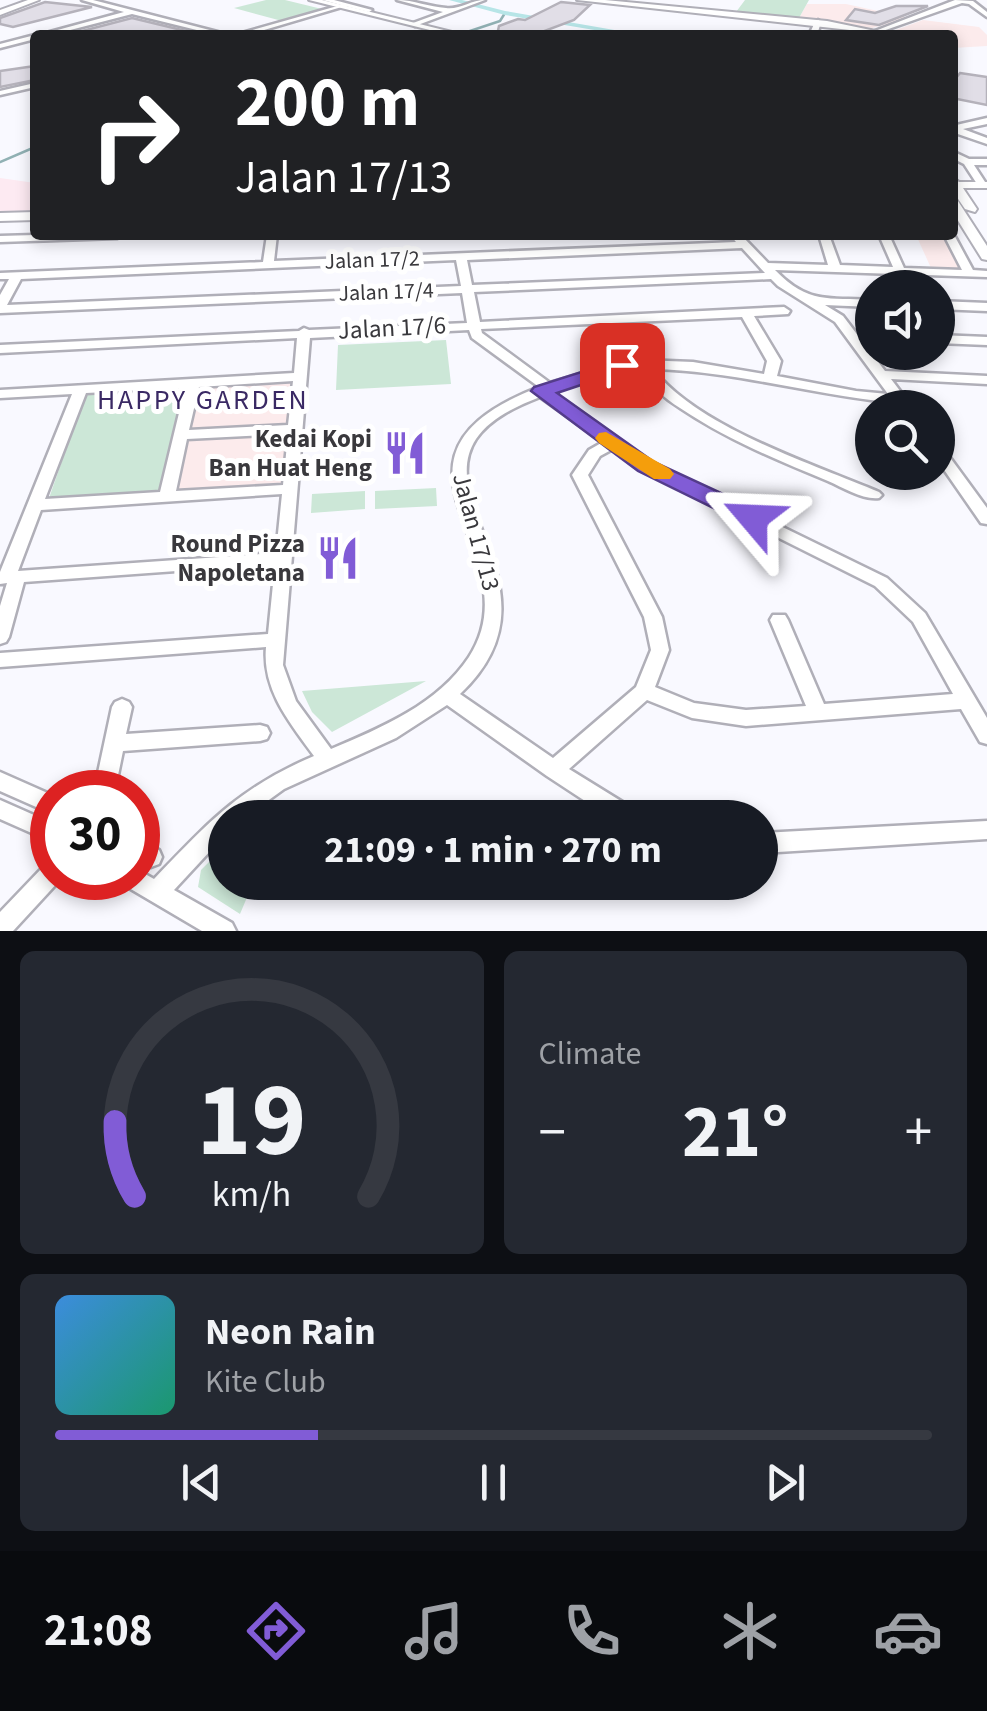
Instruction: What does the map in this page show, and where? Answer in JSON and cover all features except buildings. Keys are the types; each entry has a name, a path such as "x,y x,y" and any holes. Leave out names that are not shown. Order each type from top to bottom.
{"main road":[{"path":"1,12 27,0"},
{"path":"1,12 35,0"},
{"path":"300,0 441,30"},
{"path":"313,0 340,8"},
{"path":"581,0 879,30"},
{"path":"418,24 433,30"},
{"path":"958,188 985,188"},
{"path":"958,194 987,235"},
{"path":"958,196 987,256"},
{"path":"0,219 30,218"}],"street":[{"path":"85,0 206,30"},
{"path":"326,0 369,10"},
{"path":"400,0 460,7"},
{"path":"889,30 961,0 971,2 987,15"},
{"path":"418,24 460,7"},
{"path":"258,30 340,8"},
{"path":"63,30 135,11"},
{"path":"815,30 818,22"},
{"path":"0,46 30,38"},
{"path":"0,93 30,87"},
{"path":"958,128 987,121"},
{"path":"958,131 987,142"},
{"path":"958,157 967,162 985,188"},
{"path":"967,162 987,162"},
{"path":"0,239 30,238"},
{"path":"268,265 271,240"},
{"path":"740,240 768,271 839,319 893,390"},
{"name":"Jalan 17/2","path":"0,276 462,257 740,240"},
{"path":"826,240 835,268"},
{"path":"886,240 900,270"},
{"path":"952,240 969,273"},
{"path":"462,257 476,335 646,466 881,582 920,618 987,736"},
{"name":"Jalan 17/4","path":"0,307 466,289 835,268 900,270"},
{"name":"Jalan 17/4","path":"955,272 986,274"},
{"path":"0,307 17,275"},
{"path":"808,301 855,302"},
{"path":"955,306 987,307"},
{"name":"Jalan 17/6","path":"0,350 784,311"},
{"path":"745,312 774,361 770,378"},
{"path":"304,332 276,640 277,683 326,759"},
{"path":"955,340 987,341"},
{"path":"642,364 654,381 702,415 874,495"},
{"name":"Jalan 17/13","path":"252,800 280,780 402,724 446,694 481,654 496,607 487,563 457,479 458,461 474,429 508,406 602,370 642,364 692,364 855,394"},
{"path":"883,376 987,380"},
{"path":"0,394 300,377"},
{"path":"167,496 193,382"},
{"path":"0,638 8,577 80,388"},
{"path":"181,434 296,429"},
{"path":"554,770 644,691 660,650 660,634 580,475 584,463 594,453 613,443"},
{"path":"955,475 987,519"},
{"path":"35,504 290,488"},
{"path":"8,577 284,558"},
{"path":"779,620 818,712"},
{"path":"0,660 276,640"},
{"path":"644,691 719,716 966,700"},
{"path":"446,694 601,800"},
{"path":"107,770 122,708"},
{"path":"115,743 260,733"},
{"path":"0,781 30,795"},
{"path":"0,809 30,822"},
{"path":"778,843 987,830"},
{"name":"Jalan 17/13","path":"160,889 208,838"},
{"path":"160,895 194,924 224,931"},
{"path":"0,928 30,896"}],"shaded area":[{"path":"807,4 846,4 910,18 872,28 799,18"},
{"path":"923,20 979,27 987,35 987,46 958,48 958,30 896,30"},
{"path":"0,178 30,182 30,212 0,213"},
{"path":"918,240 948,240 965,270 931,268"},
{"path":"294,382 290,426 189,432 199,387"},
{"path":"291,432 286,485 172,491 184,438"}],"green space":[{"path":"285,0 322,9 282,21 234,8"},
{"path":"745,0 809,0 799,18 736,12"},
{"path":"446,340 451,384 336,390 338,345"},
{"path":"185,386 162,493 48,501 86,392"},
{"path":"436,488 437,506 375,509 375,491"},
{"path":"365,491 365,509 311,513 312,494"},
{"path":"426,681 332,732 312,712 302,691"},
{"path":"208,863 208,893 198,887 201,870"},
{"path":"218,900 246,900 240,914"}],"waterway":[{"path":"453,0 609,30"},
{"path":"473,30 500,21 505,13"},
{"path":"0,162 30,149"}],"slow traffic":[{"path":"606,438 662,474"}],"place":[{"name":"Kedai Kopi Ban Huat Heng","path":"405,453"},
{"name":"Round Pizza Napoletana","path":"338,558"}],"district":[{"name":"HAPPY GARDEN","path":"203,400"}],"route":[{"path":"622,365 541,391 646,466 753,518"}]}
